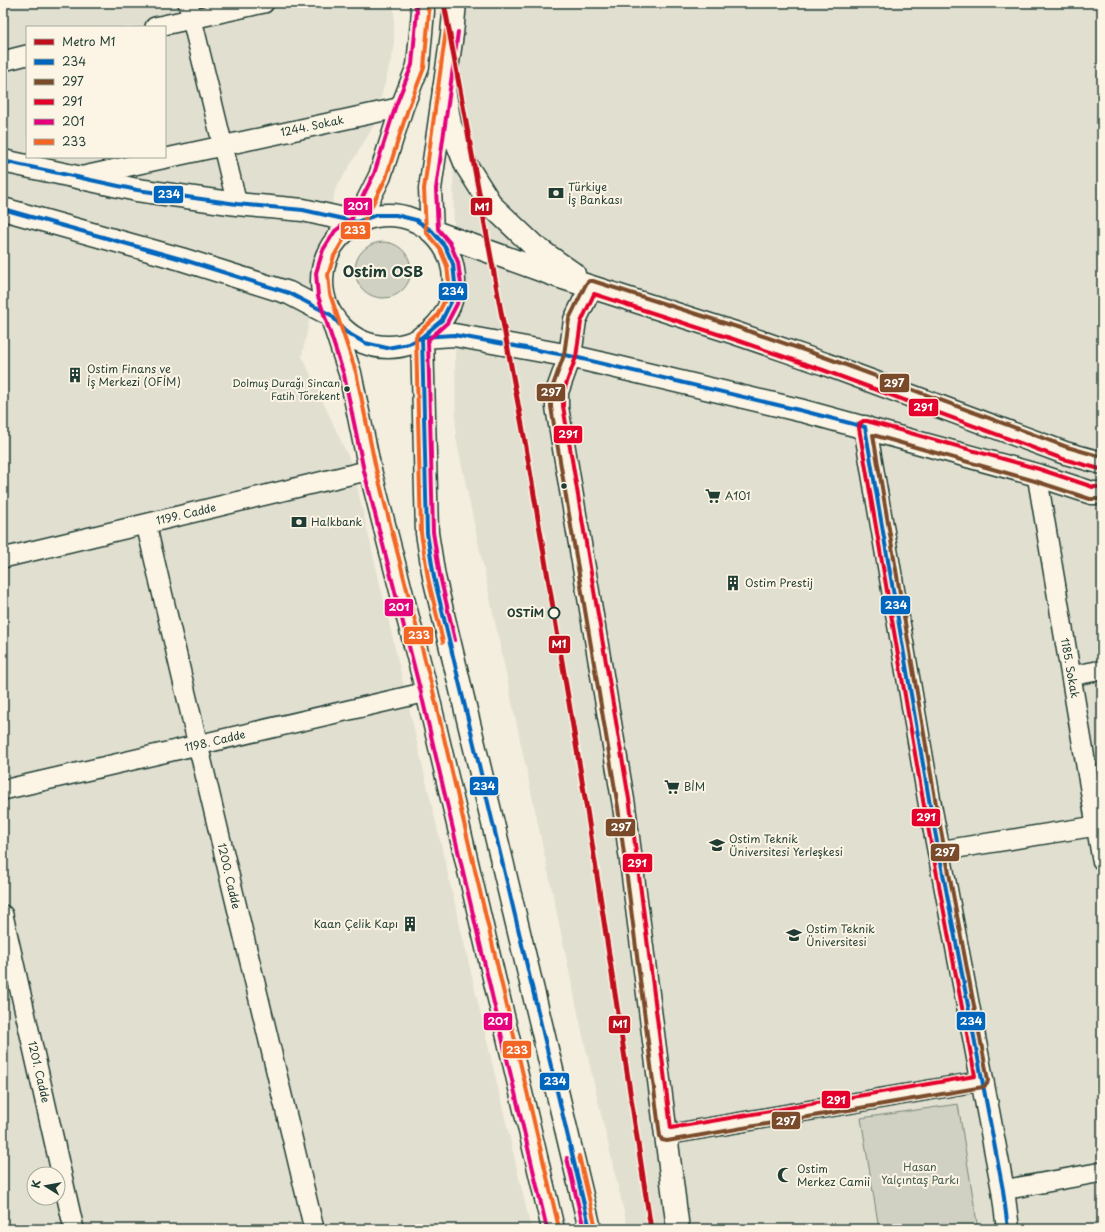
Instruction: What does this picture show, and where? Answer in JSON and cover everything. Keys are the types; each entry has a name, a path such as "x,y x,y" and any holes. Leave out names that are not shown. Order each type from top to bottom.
{"main road":[{"path":"357,222 380,176 402,107 418,66 423,11 421,3"},
{"path":"432,231 430,189 452,34 454,3"},
{"path":"444,89 450,125 466,165 492,206 534,246 592,286"},
{"path":"3,161 137,190 237,204 303,210 357,222"},
{"path":"3,209 181,259 289,293 331,315 346,332 365,343 387,348 409,344 422,337 442,320 451,302 455,283 453,264 445,246 432,231 416,220 396,215 376,216 357,222 340,235 328,253 322,274 323,288 324,295 331,315 350,373 370,470 427,692 553,1229"},
{"path":"432,231 496,254 826,364 1065,453 1102,463"},
{"path":"592,286 575,320 570,356 557,392 557,407 624,806 678,1229"},
{"path":"422,337 454,335 570,356 803,411 1037,475 1092,493 1102,493"},
{"path":"422,337 427,533 434,577 590,1229"},
{"path":"865,427 938,850 1003,1190 1008,1229"}],"street":[{"path":"157,26 190,11 264,3"},
{"path":"190,11 237,204"},
{"path":"3,61 26,56"},
{"name":"1244. Sokak","path":"78,178 402,107"},
{"name":"1199. Cadde","path":"3,558 370,470"},
{"name":"1185. Sokak","path":"1037,475 1102,860"},
{"name":"1200. Cadde","path":"146,524 314,1229"},
{"path":"1071,676 1102,670"},
{"name":"1198. Cadde","path":"3,790 427,692"},
{"path":"938,850 1096,826"},
{"name":"1201. Cadde","path":"3,915 74,1229"},
{"path":"666,1135 982,1081"},
{"path":"1003,1190 1102,1172"}],"shaded area":[{"path":"3,3 394,3 394,49 373,127 335,190 302,356 352,465 531,1229 3,1229"},
{"path":"453,3 1102,3 1102,1229 628,1229 583,1036 456,438 452,34"}],"green space":[{"path":"377,242 389,242 399,246 407,254 411,264 411,276 407,286 399,294 389,298 377,298 367,294 359,286 355,276 355,264 359,254 367,246"},
{"name":"Hasan Yalçıntaş Parkı","path":"958,1104 978,1229 879,1229 861,1118"}],"metro line":[{"name":"M1","path":"444,3 526,447 586,804 651,1229"}],"transit line":[{"name":"233","path":"427,3 429,12 424,68 408,109 386,178 362,225 344,239 334,256 328,275 330,294 356,372 376,469 433,691 559,1228"},
{"name":"201","path":"415,4 417,11 412,65 396,105 374,174 352,218 335,231 323,250 316,273 318,296 344,375 364,471 421,693 547,1229"},
{"name":"233","path":"443,642 428,578 421,533 416,337 418,333 437,316 445,300 449,283 447,266 440,249 426,232 424,189 446,30"},
{"name":"201","path":"455,640 440,576 433,532 428,340 447,323 457,304 461,284 458,262 450,243 438,229 436,189 458,32"},
{"name":"234","path":"3,161 137,190 237,204 303,210 357,222 376,215 396,215 416,220 432,231 445,246 453,264 455,283 451,302 442,320 422,337 409,344 387,348 365,343 346,332 331,315 289,293 181,259 3,209"},
{"name":"297","path":"1102,457 1067,447 827,358 737,327 593,281 589,281 586,284 569,319 564,355 551,391 551,407 618,807 660,1136 662,1140 667,1141 983,1087 987,1084 988,1080 936,804 873,435 1035,481 1090,499 1102,499"},
{"name":"291","path":"1100,469 1063,459 823,370 594,294 581,322 576,357 563,393 563,406 630,805 671,1128 975,1076 924,806 859,428 860,424 863,421 867,421 1039,469 1093,487 1102,487"},
{"name":"234","path":"422,337 454,335 570,356 865,427 930,805 1003,1190 1008,1229"},
{"name":"234","path":"422,337 427,533 434,577 590,1229"},
{"name":"233","path":"579,1156 596,1228"},
{"name":"201","path":"567,1158 584,1229"}],"place":[{"name":"Türkiye İş Bankası","path":"556,193"},
{"name":"Ostim Finans ve İş Merkezi (OFİM)","path":"75,375"},
{"name":"Dolmuş Durağı Sincan Fatih Törekent","path":"347,389"},
{"name":"A101","path":"713,496"},
{"name":"Halkbank","path":"299,522"},
{"name":"Ostim Prestij","path":"733,583"},
{"name":"OSTİM","path":"554,613"},
{"name":"BİM","path":"672,787"},
{"name":"Ostim Teknik Üniversitesi Yerleşkesi","path":"717,845"},
{"name":"Kaan Çelik Kapı","path":"410,924"},
{"name":"Ostim Teknik Üniversitesi","path":"794,935"},
{"name":"Ostim Merkez Camii","path":"785,1175"}],"district":[{"name":"Ostim OSB","path":"383,272"}]}
